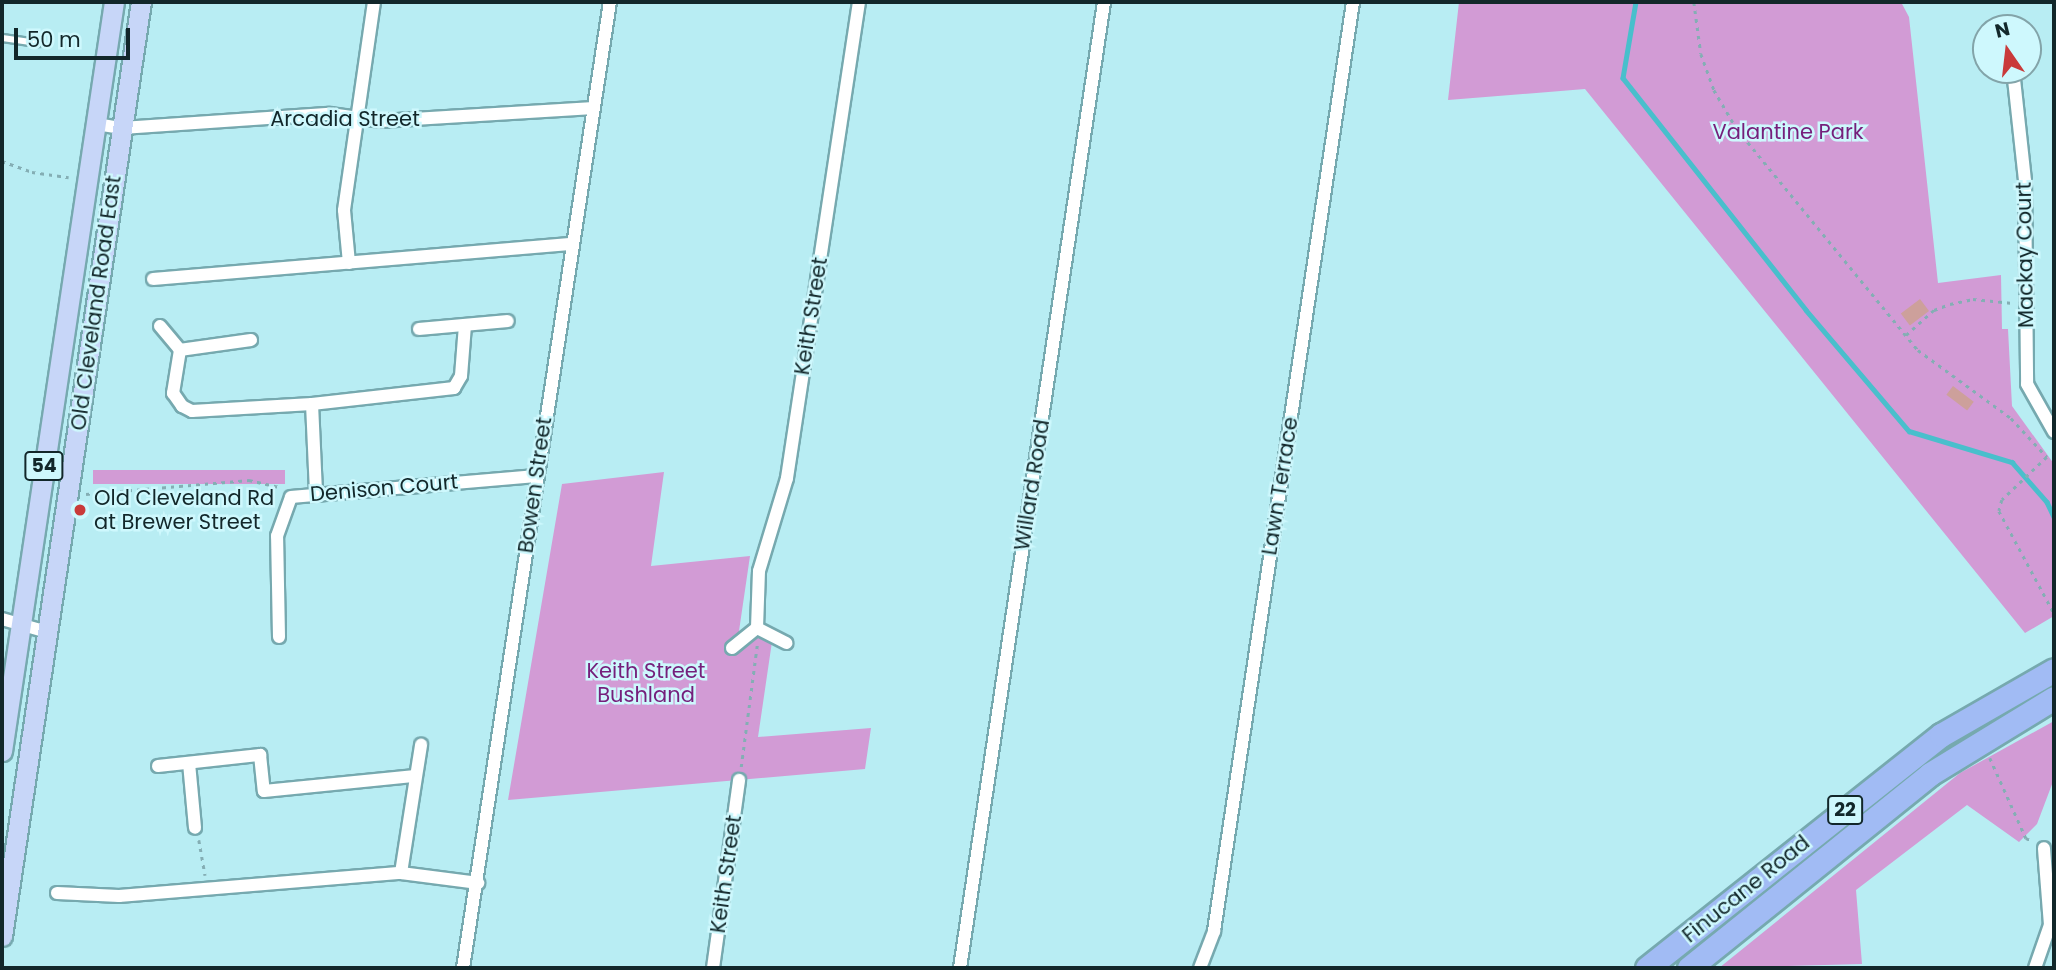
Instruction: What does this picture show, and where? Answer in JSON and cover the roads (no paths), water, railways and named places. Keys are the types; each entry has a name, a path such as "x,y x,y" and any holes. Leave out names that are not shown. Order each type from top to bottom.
{"highway":[{"name":"Finucane Road","path":"1647,968 1941,735 2054,670"},
{"name":"Finucane Road","path":"1689,968 1930,774 2054,698"}],"main road":[{"name":"Old Cleveland Road East","path":"2,751 11,622 88,179 114,2"},
{"name":"Old Cleveland Road East","path":"2,936 141,2"}],"street":[{"path":"349,263 346,230 347,189 360,119 374,2"},
{"name":"Bowen Street","path":"463,968 610,2"},
{"name":"Keith Street","path":"757,628 759,571 787,478 859,2"},
{"name":"Willard Road","path":"960,968 1104,2"},
{"name":"Lawn Terrace","path":"1200,968 1214,931 1353,2"},
{"name":"Mackay Court","path":"2015,84 2025,181 2027,384 2054,432"},
{"name":"Arcadia Street","path":"96,124 122,128 330,114 381,121 594,108"},
{"path":"153,279 573,244"},
{"path":"419,329 508,321"},
{"path":"160,326 180,350 173,393 192,411 312,404 453,388 461,376 465,325"},
{"path":"180,350 251,340"},
{"path":"312,404 316,492"},
{"name":"Denison Court","path":"279,637 277,536 291,497 316,492 536,476"},
{"path":"11,622 47,632"},
{"path":"732,648 757,628 786,643"},
{"path":"401,873 421,745"},
{"path":"158,766 260,755 264,791 415,776"},
{"path":"189,763 195,828"},
{"name":"Keith Street","path":"713,968 739,780"},
{"path":"2035,968 2050,925 2044,848"},
{"path":"57,894 119,896 401,873 478,883"}],"lane":[{"path":"2,38 38,43"}],"waterway":[{"path":"1636,2 1623,78 1806,310 1909,431 2012,462 2047,502 2054,517"}],"place":[{"name":"Old Cleveland Rd at Brewer Street","path":"80,510"}],"park label":[{"name":"Valantine Park","path":"1788,132"},
{"name":"Keith Street Bushland","path":"646,683"}]}
